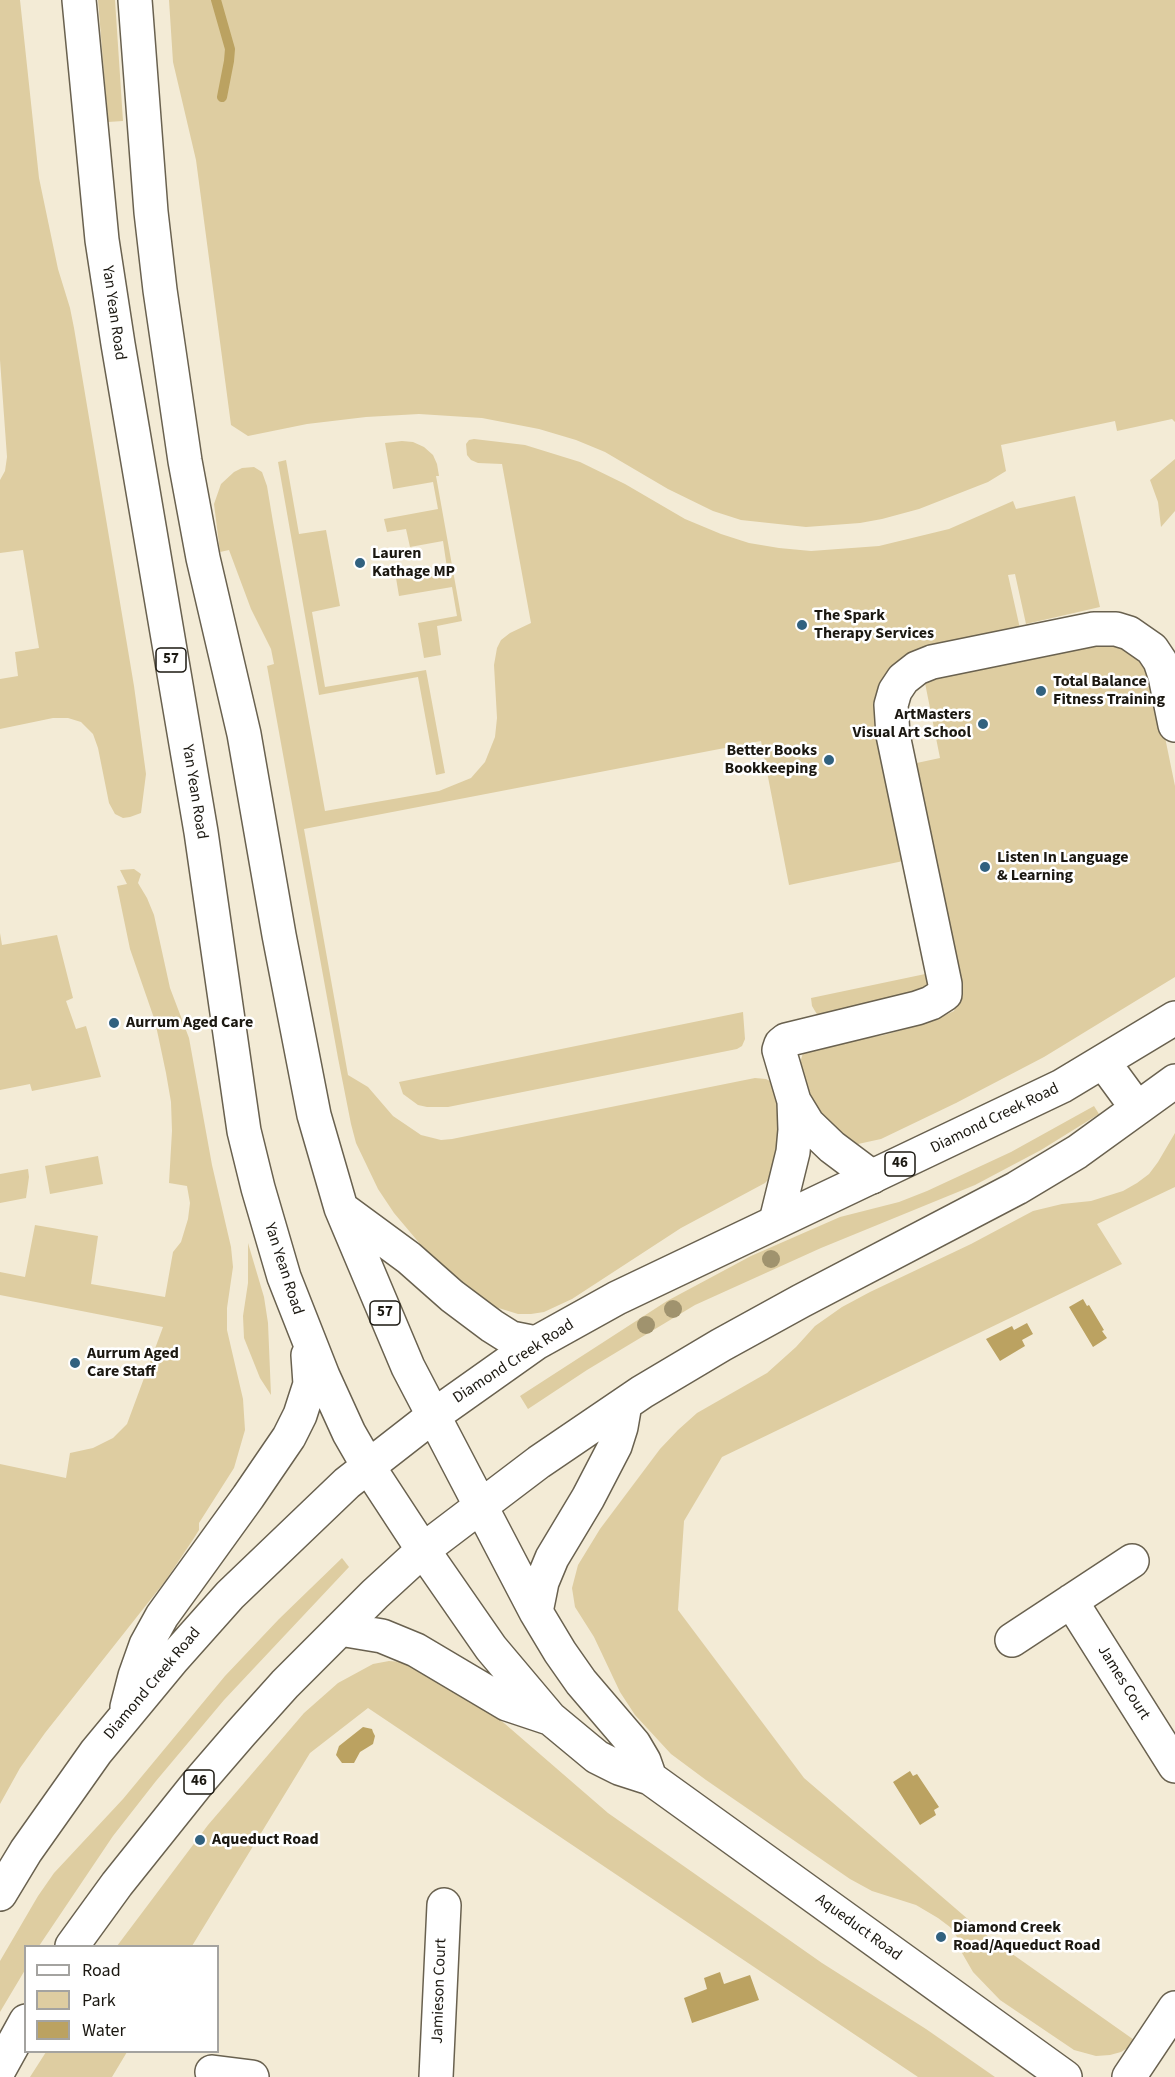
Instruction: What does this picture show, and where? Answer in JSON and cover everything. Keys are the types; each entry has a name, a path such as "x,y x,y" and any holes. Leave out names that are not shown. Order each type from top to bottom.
{"main road":[{"name":"Yan Yean Road","path":"79,0 102,240 112,309 138,474 201,832 244,1131 274,1246 297,1314 327,1386 368,1466 423,1550"},
{"name":"57","path":"135,0 142,118 159,290 185,461 203,558 244,734 279,935 314,1115 341,1208 408,1367 480,1506"},
{"path":"872,1177 820,1137 808,1124 794,1101 780,1057 781,1044 786,1040 917,1008 945,994 945,984 891,719 891,705 895,691 903,679 917,668 932,662 1106,628 1129,633 1143,640 1152,649 1160,661 1165,676 1175,725"},
{"name":"Diamond Creek Road","path":"0,1894 60,1801 124,1717 230,1595 339,1491 434,1416 536,1343 617,1298 1052,1091 1104,1063 1175,1018"},
{"path":"1104,1063 1137,1108"},
{"name":"46","path":"73,1945 117,1884 197,1784 285,1684 423,1550 480,1506 625,1404 721,1345 1017,1188 1077,1152 1175,1081"},
{"path":"776,1221 793,1152 794,1101"},
{"path":"341,1208 409,1258 452,1296 492,1326 511,1338 536,1343"},
{"path":"124,1717 146,1645 162,1616 289,1437 300,1415 310,1384 310,1366 297,1314"},
{"path":"536,1612 542,1582 552,1558 588,1498 615,1446 625,1404"},
{"path":"480,1506 536,1612 565,1659 634,1744 644,1761 650,1778"},
{"name":"Aqueduct Road","path":"423,1550 491,1648 550,1718 597,1757 619,1768 650,1778 1065,2077"},
{"path":"1012,1640 1132,1561"},
{"name":"James Court","path":"1071,1601 1175,1766"},
{"path":"340,1629 382,1636 416,1650 507,1704 550,1718"},
{"name":"Jamieson Court","path":"436,2077 444,1905"},
{"path":"1129,2077 1175,2008"},
{"path":"0,2068 24,2025"},
{"path":"209,2067 252,2077"}],"green space":[{"path":"0,0 20,0 39,178 58,269 74,328 134,686 146,774 141,813 130,817 123,818 115,814 109,803 98,748 93,734 81,722 68,718 53,718 0,729 0,679 18,676 15,652 39,648 23,550 0,553 0,480 5,471 7,457 0,360"},
{"path":"98,0 115,0 123,121 108,122"},
{"path":"169,0 1175,0 1175,422 1172,419 1117,431 1115,421 1001,445 1006,471 988,482 919,509 882,519 806,527 741,520 713,511 668,489 605,452 576,440 539,429 482,418 419,414 366,417 307,424 248,436 231,425 196,160 173,62"},
{"path":"469,440 525,445 580,462 625,484 685,519 749,543 779,548 811,551 879,546 949,529 1013,501 1016,509 1075,496 1100,607 1026,624 1015,574 1008,575 1021,633 897,669 908,860 789,885 761,741 304,829 348,1075 368,1087 393,1116 421,1135 441,1140 452,1139 755,1078 772,1082 778,1092 781,1155 773,1175 765,1183 681,1228 572,1299 544,1312 531,1314 518,1314 492,1306 426,1251 394,1213 378,1189 356,1143 338,1058 267,666 274,664 271,649 251,609 229,550 220,552 214,504 221,484 234,472 242,468 254,467 262,472 267,486 325,811 439,791 471,778 485,762 495,737 497,718 494,665 497,648 501,640 510,633 531,623 502,464 478,463 471,460 467,455 466,444"},
{"path":"413,442 424,447 433,455 437,464 439,476 436,476 462,621 437,626 441,655 424,658 418,623 457,616 452,587 399,596 396,578 447,568 443,541 410,547 406,529 387,532 384,519 438,509 433,482 393,489 385,443"},
{"path":"1175,459 1175,511 1161,527 1158,502 1150,480"},
{"path":"286,460 299,534 326,530 340,606 312,612 325,687 426,670 445,773 436,775 418,677 319,695 278,462"},
{"path":"1091,640 1134,649 1152,674 1175,786 1175,977 1044,1057 956,1103 881,1139 858,1144 847,1143 814,1106 800,1063 803,1053 825,1045 884,1035 930,1022 954,1011 959,998 912,764 940,758 924,678"},
{"path":"134,869 141,874 138,883 154,915 170,988 189,1038 212,1165 231,1247 233,1267 227,1308 227,1330 243,1399 245,1430 234,1468 199,1523 199,1530 194,1538 166,1580 45,1733 20,1768 0,1804 0,1464 66,1478 70,1453 93,1448 113,1438 127,1424 163,1327 0,1295 0,1272 25,1277 35,1225 98,1236 91,1284 165,1297 173,1252 181,1242 188,1219 190,1203 187,1186 169,1183 172,1131 171,1102 166,1073 155,1021 130,949 117,886 127,884 120,870"},
{"path":"0,933 2,945 57,935 73,998 66,1001 76,1029 86,1026 101,1077 32,1091 30,1084 0,1090"},
{"path":"930,973 929,983 916,993 818,1016 812,1006 811,998"},
{"path":"743,1012 745,1039 742,1046 737,1049 448,1107 418,1105 403,1094 399,1082"},
{"path":"1094,1106 1099,1114 1041,1150 975,1185 821,1248 695,1305 587,1370 528,1409 520,1396 667,1301 751,1256 840,1217 899,1202 927,1191 1011,1152"},
{"path":"1175,1133 1175,1187 1097,1224 1122,1264 722,1457 684,1521 678,1610 804,1778 991,1939 1137,2042 1121,2052 1096,2056 1074,2050 1000,2000 973,1972 962,1953 957,1937 950,1927 938,1918 916,1905 872,1891 850,1879 671,1754 635,1715 620,1692 594,1637 575,1607 572,1588 578,1565 600,1529 660,1449 697,1413 767,1373 815,1326 842,1307 870,1292 971,1244 1033,1211 1062,1204 1091,1201 1123,1191 1137,1183 1149,1174"},
{"path":"98,1156 103,1184 50,1194 45,1166"},
{"path":"28,1169 26,1198 0,1203 0,1174"},
{"path":"248,1243 264,1297 268,1323 271,1395 260,1378 244,1338 243,1316 248,1283"},
{"path":"342,1558 349,1567 224,1700 156,1781 113,1836 40,1945 24,1945 24,1972 0,2012 0,1961 54,1873 123,1799 225,1676"},
{"path":"389,1661 403,1662 463,1693 504,1723 608,1813 822,1963 926,2029 995,2077 918,2077 368,1708 310,1753 193,1945 118,1945 208,1825 304,1713 338,1683 373,1664"},
{"path":"45,2053 126,2053 112,2077 30,2077"}],"water":[{"path":"1083,1299 1087,1306 1089,1305 1107,1338 1093,1347 1069,1307"},
{"path":"1027,1323 1033,1334 1022,1340 1025,1346 1000,1361 986,1339 1012,1326 1014,1330"},
{"path":"363,1727 372,1729 375,1736 373,1744 360,1752 354,1763 342,1763 336,1755 339,1746"},
{"path":"910,1771 913,1776 917,1774 939,1807 934,1810 936,1815 920,1825 893,1782"},
{"path":"720,1972 724,1984 750,1975 759,2000 692,2023 684,1998 707,1989 704,1978"}],"waterway":[{"path":"216,0 230,49 222,97"}],"place":[{"name":"Lauren Kathage MP","path":"360,563"},
{"name":"The Spark Therapy Services","path":"802,625"},
{"name":"Total Balance Fitness Training","path":"1041,691"},
{"name":"ArtMasters Visual Art School","path":"983,724"},
{"name":"Better Books Bookkeeping","path":"829,760"},
{"name":"Listen In Language & Learning","path":"985,867"},
{"name":"Aurrum Aged Care","path":"114,1023"},
{"name":"Aurrum Aged Care Staff","path":"75,1363"},
{"name":"Aqueduct Road","path":"200,1840"},
{"name":"Diamond Creek Road/Aqueduct Road","path":"941,1937"}]}
